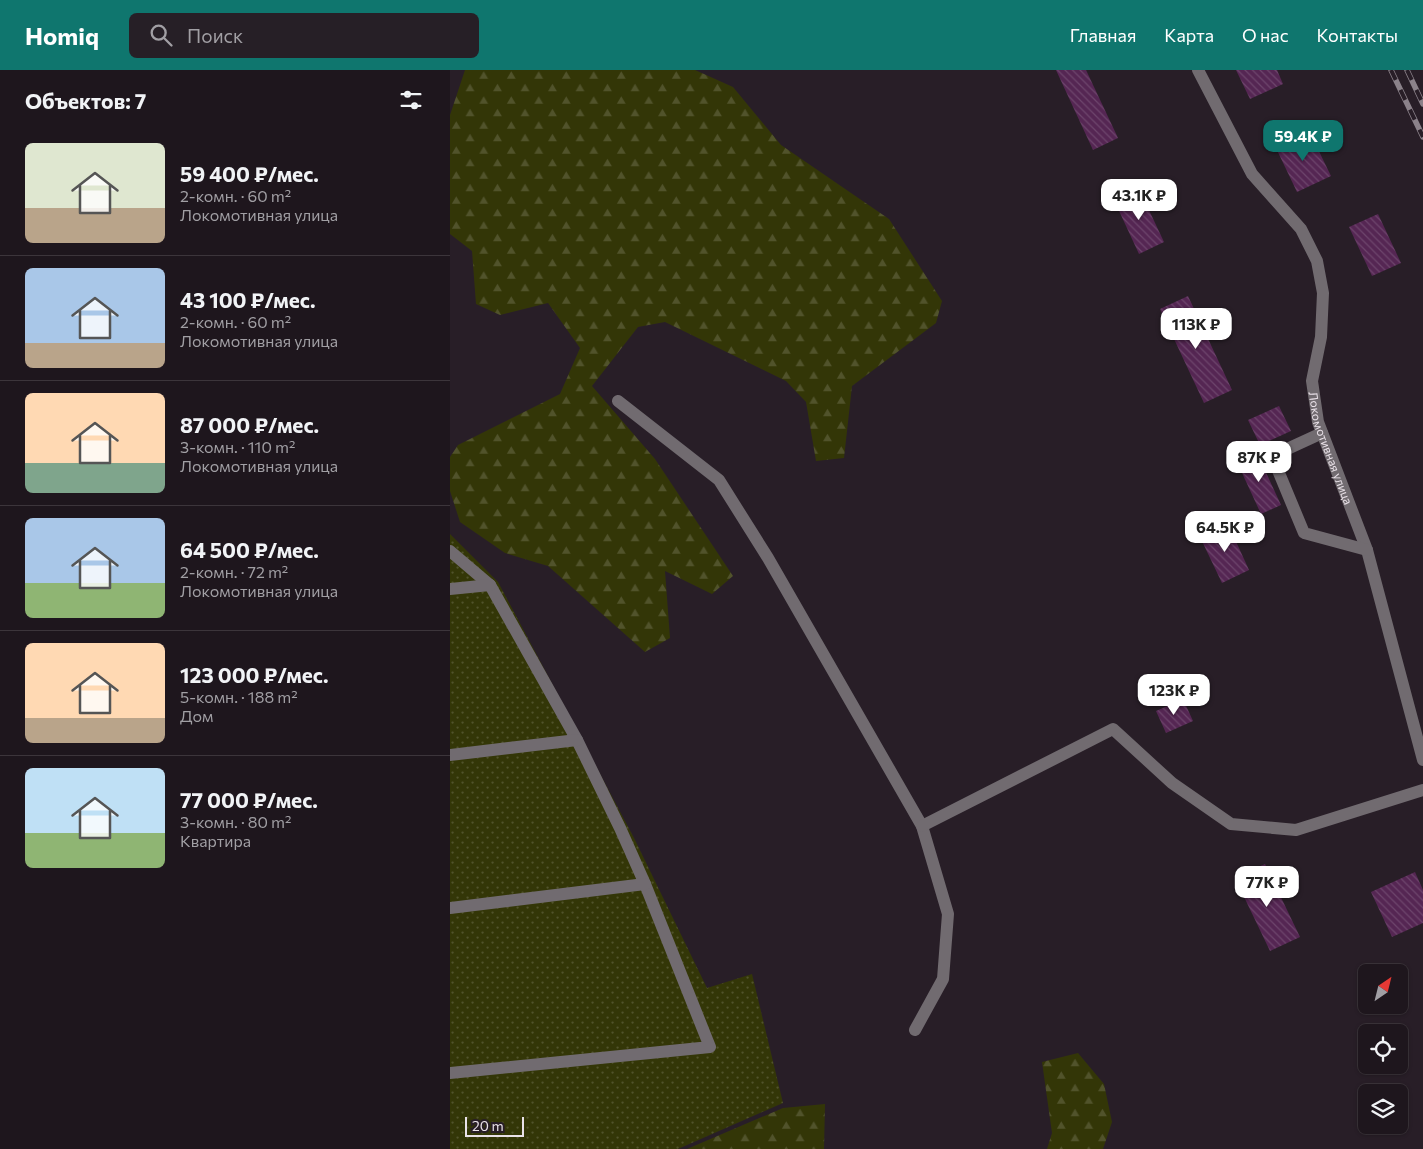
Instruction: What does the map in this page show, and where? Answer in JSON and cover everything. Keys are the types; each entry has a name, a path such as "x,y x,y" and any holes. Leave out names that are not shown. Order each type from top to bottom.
{"street":[{"name":"Локомотивная улица","path":"1198,70 1252,174 1301,229 1317,260 1323,293 1322,337 1312,381 1318,422 1368,550 1423,760"},
{"path":"618,400 719,480 768,558 922,826 948,914 943,979 914,1030"},
{"path":"1322,433 1272,456 1304,533 1368,550"},
{"path":"450,551 490,585 577,740 645,884 710,1048 450,1073"},
{"path":"450,589 490,585"},
{"path":"922,826 1113,729 1172,783 1231,824 1296,830 1423,790"},
{"path":"450,755 577,740"},
{"path":"450,908 645,884"}],"green space":[{"path":"465,70 695,70 733,87 781,145 889,219 942,301 936,323 852,386 844,458 816,461 806,402 786,381 665,322 638,327 592,386 655,459 733,576 712,594 665,571 670,638 645,652 548,566 505,553 460,522 450,491 450,457 458,445 560,394 580,348 548,303 500,315 476,304 472,251 450,234 450,115"},
{"path":"450,534 498,582 634,838 707,988 752,974 783,1103 678,1149 450,1149"},
{"path":"1078,1053 1104,1084 1112,1122 1103,1149 1047,1149 1052,1133 1042,1062"},
{"path":"825,1104 824,1149 687,1149 783,1108"}],"building":[{"path":"1056,70 1086,70 1118,138 1093,150"},
{"path":"1236,70 1277,70 1283,84 1250,99"},
{"path":"1310,133 1331,176 1297,192 1276,148"},
{"path":"1139,189 1164,242 1139,254 1114,200"},
{"path":"1378,214 1401,263 1372,276 1349,227"},
{"path":"1188,296 1232,390 1204,403 1160,309"},
{"path":"1279,406 1291,431 1260,445 1248,420"},
{"path":"1257,453 1281,505 1261,514 1237,462"},
{"path":"1228,524 1249,570 1222,583 1200,537"},
{"path":"1183,699 1193,721 1166,733 1156,711"},
{"path":"1265,864 1300,937 1270,951 1235,878"},
{"path":"1415,872 1423,890 1423,923 1392,937 1371,892"}],"railway":[{"path":"1391,70 1423,137"},
{"path":"1407,70 1423,104"}]}
